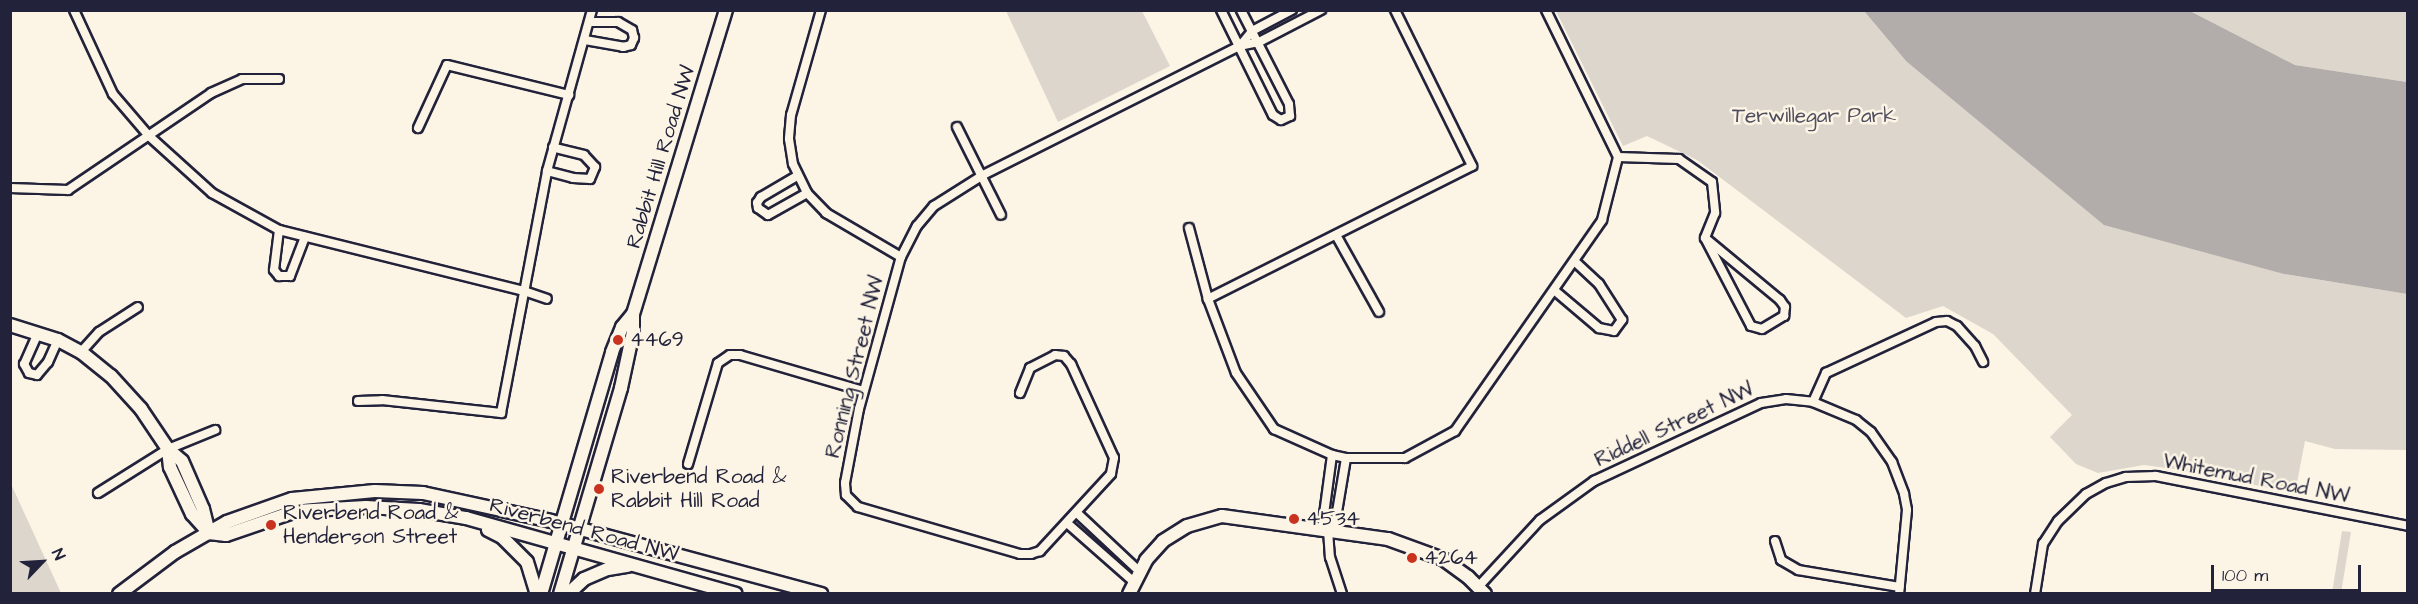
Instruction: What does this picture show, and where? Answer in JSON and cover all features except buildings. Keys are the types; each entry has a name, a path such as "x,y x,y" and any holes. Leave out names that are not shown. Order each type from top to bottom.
{"main road":[{"name":"Rabbit Hill Road NW","path":"560,594 572,547 621,388 633,332 633,314 726,10"},
{"name":"Rabbit Hill Road NW","path":"539,594 612,352 622,327 633,314"},
{"path":"10,325 58,340 81,352 111,376 141,409 168,449 182,461 203,509 209,533"},
{"name":"Riverbend Road NW","path":"119,594 174,552 227,522 292,499 375,491 423,493 561,524 820,594"},
{"name":"Riverbend Road NW","path":"209,533 226,535 296,511 366,507 419,510 466,518 736,594"},
{"path":"1134,582 1163,541 1187,526 1209,518 1243,517 1388,539 1423,550 1458,569 1482,590"},
{"path":"466,518 502,537 526,561 539,594"},
{"path":"568,594 579,583 608,569 635,565"}],"street":[{"path":"74,10 113,94 149,136 212,193 279,230 525,291 547,299"},
{"path":"821,10 789,126 790,152 797,176 807,193 834,219 901,257"},
{"path":"1221,10 1273,115 1281,120 1290,116 1289,104 1241,10"},
{"name":"Ronning Street NW","path":"1239,46 1252,31 1292,10"},
{"name":"Ronning Street NW","path":"1020,393 1026,375 1035,365 1059,355 1071,364 1112,453 1114,463 1111,474 1040,551 1025,555 858,507 846,495 845,483 863,391 901,257 917,226 934,206 982,175 1239,46 1258,42 1321,10"},
{"path":"1209,298 1472,166 1395,10"},
{"path":"1189,228 1209,298 1236,373 1274,429 1332,455 1346,458 1405,458 1455,431 1575,262 1606,211 1618,157 1546,10"},
{"path":"357,401 382,400 501,414 547,171 585,40 589,15 618,22 632,30 634,38 631,45 623,47 585,40"},
{"path":"418,128 447,64 569,95"},
{"path":"10,188 68,189 211,93 242,79 279,79"},
{"path":"957,127 1001,215"},
{"path":"547,171 573,178 590,179 595,167 584,154 553,147"},
{"path":"1618,157 1679,159 1712,182 1715,213 1705,238 1751,326 1762,329 1784,316 1785,307 1780,300 1705,238"},
{"path":"797,176 761,197 757,203 758,208 768,215 807,193"},
{"path":"279,230 274,270 279,276 290,276 305,237"},
{"path":"1336,235 1379,312"},
{"path":"1554,290 1599,328 1614,331 1622,320 1599,284 1575,262"},
{"path":"81,352 99,332 138,307"},
{"path":"1813,402 1826,372 1936,322 1947,321 1958,326 1975,346 1983,362"},
{"path":"38,333 24,364 29,373 37,375 48,362 58,340"},
{"path":"688,464 718,363 730,355 740,355 863,391"},
{"name":"Riddell Street NW","path":"1482,590 1540,520 1594,481 1761,403 1786,399 1813,402 1856,420 1871,432 1892,462 1904,494 1907,510 1899,590"},
{"path":"98,493 168,449 215,430"},
{"path":"1332,455 1328,529 1330,557 1342,594"},
{"path":"1328,529 1346,458"},
{"name":"Whitemud Road NW","path":"2037,593 2041,555 2050,532 2076,502 2098,486 2126,477 2156,476 2408,526"},
{"path":"1077,513 1134,582"},
{"path":"1068,523 1134,582"},
{"path":"1775,542 1781,560 1798,570 1899,590"}],"green space":[{"path":"1006,11 1142,11 1170,66 1058,122"},
{"name":"Terwillegar Park","path":"1556,11 1864,11 1906,61 2284,274 2407,294 2407,450 2335,449 2305,441 2295,493 2144,465 2098,473 2076,464 2050,437 2072,415 1993,334 1943,306 1906,318 1697,160 1647,136 1623,146"},
{"path":"2190,11 2407,11 2407,82 2295,65"},
{"path":"11,484 61,593 11,593"},
{"path":"2342,531 2351,532 2341,593 2332,593"}],"shaded area":[{"path":"1864,11 2190,11 2295,65 2407,82 2407,294 2284,274 2104,225 1906,61"}],"place":[{"name":"4469","path":"618,340"},
{"name":"Riverbend Road & Rabbit Hill Road","path":"599,489"},
{"name":"4534","path":"1294,519"},
{"name":"Riverbend Road & Henderson Street","path":"271,525"},
{"name":"4264","path":"1412,558"}]}
